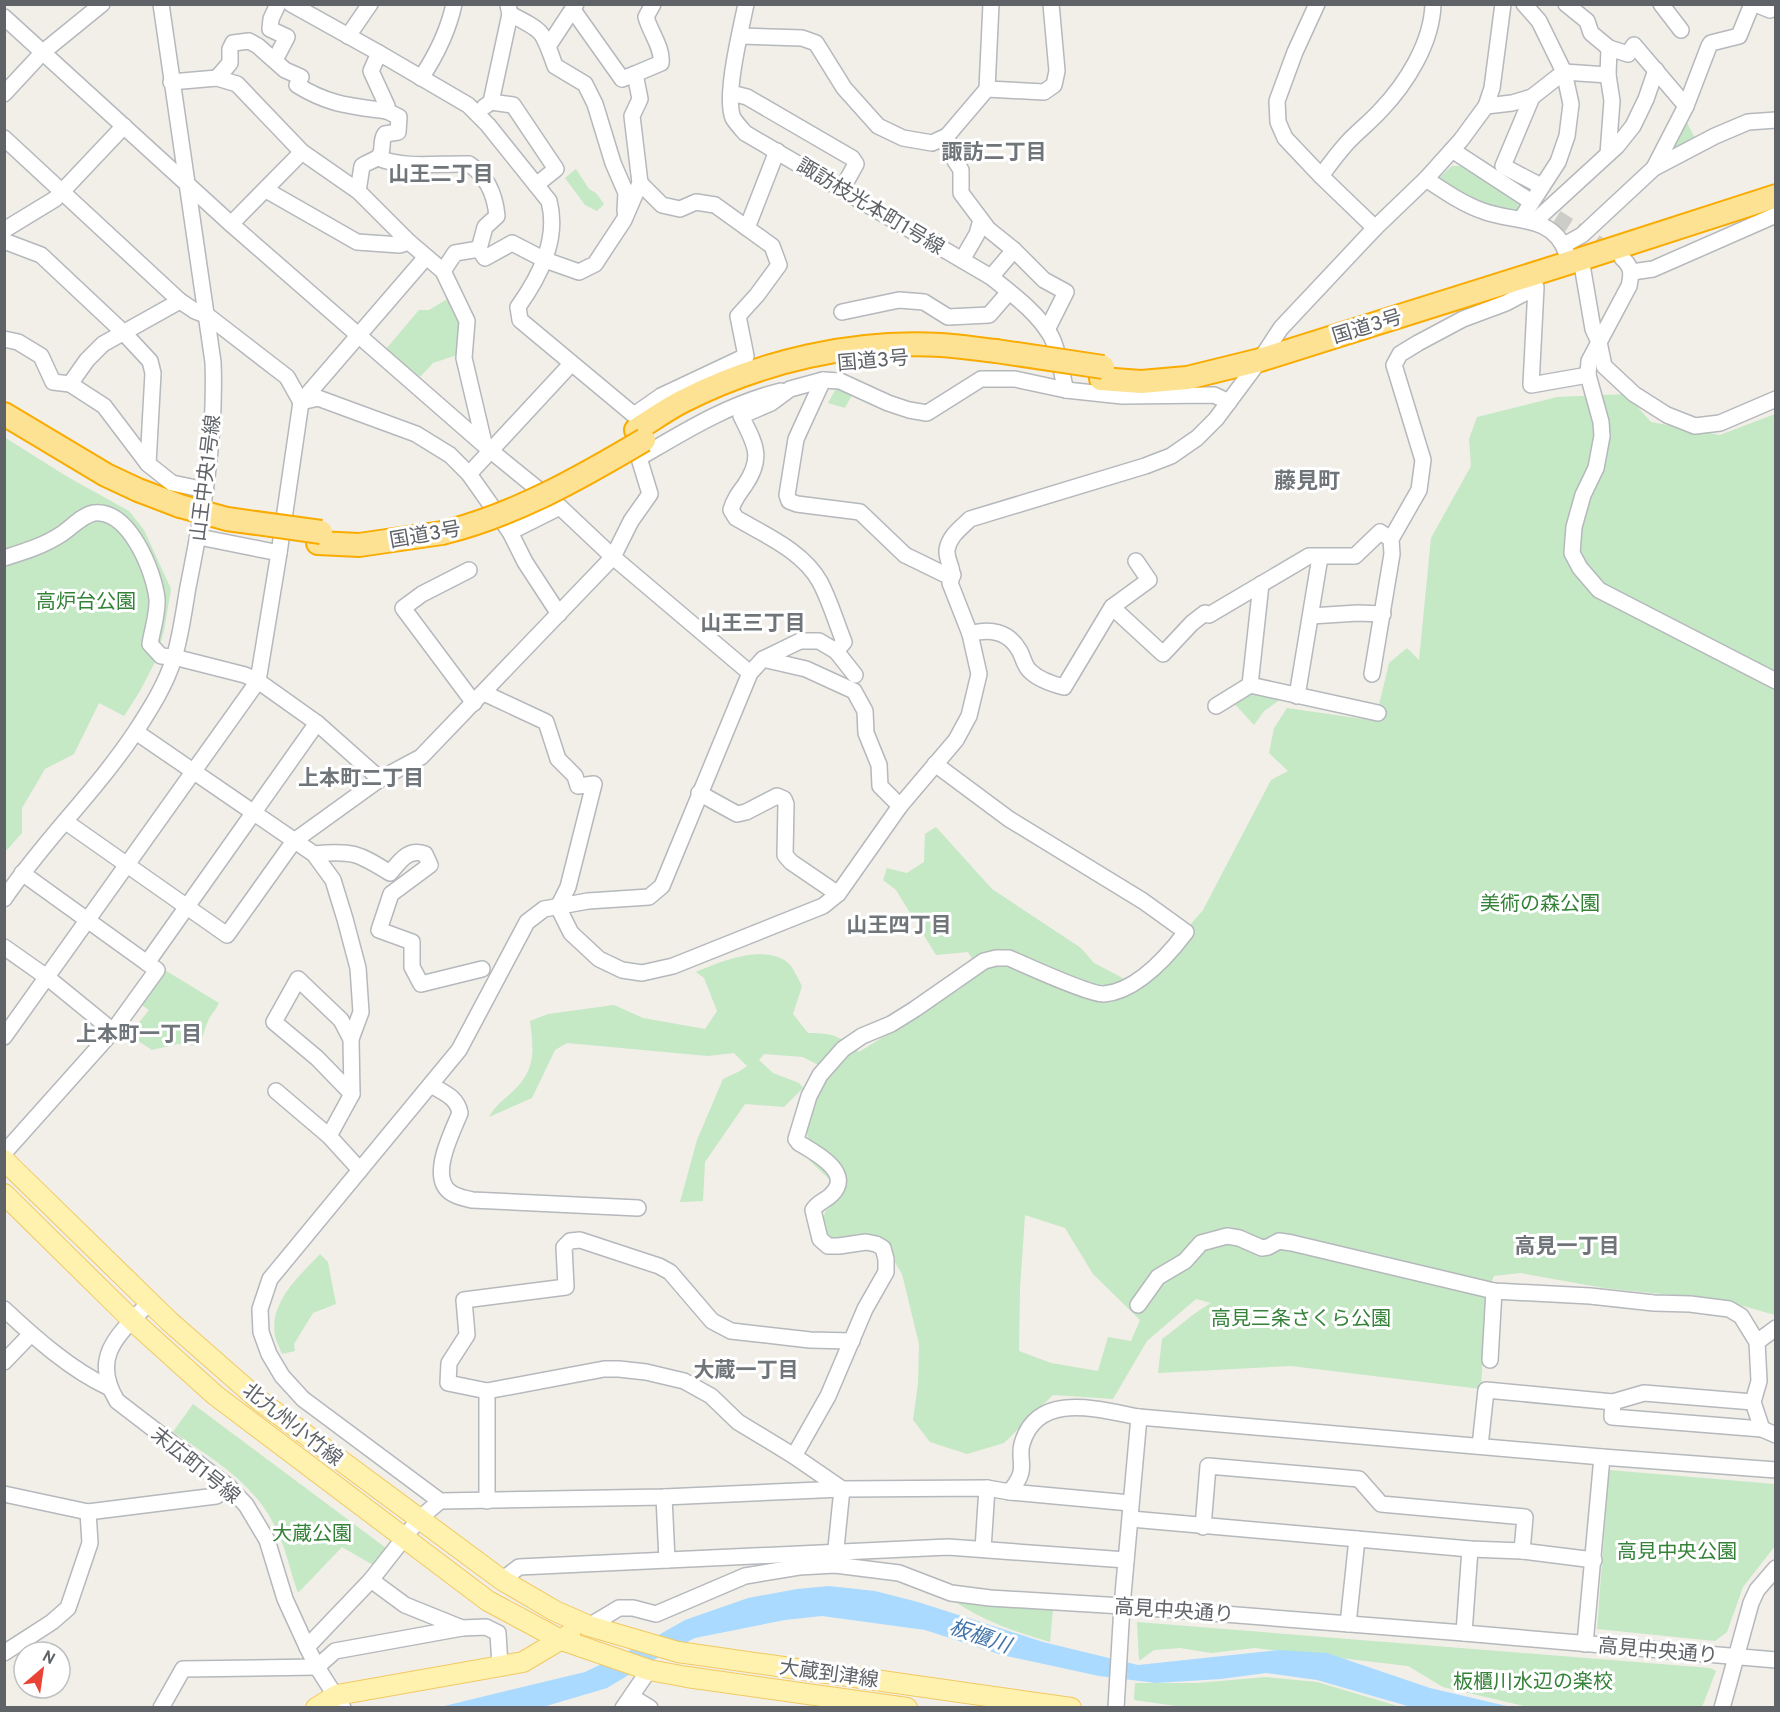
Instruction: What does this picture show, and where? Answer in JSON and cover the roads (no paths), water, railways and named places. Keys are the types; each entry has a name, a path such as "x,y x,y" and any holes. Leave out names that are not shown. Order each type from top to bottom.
{"highway":[{"name":"国道3号","path":"4,414 105,475 179,512 225,531 319,537 359,545 440,526 531,491 638,436 683,401 754,371 816,354 885,345 941,345 995,357 1102,373 1186,366 1264,353 1776,185"},
{"name":"国道3号","path":"1570,252 1776,196"},
{"name":"国道3号","path":"4,427 133,501 179,512"}],"main road":[{"name":"北九州小竹線","path":"4,1160 149,1303 259,1400 502,1580 555,1611 589,1626"},
{"name":"北九州小竹線","path":"4,1194 132,1321 215,1395 488,1601 559,1639"},
{"path":"316,1707 523,1662 538,1655 559,1639 589,1626"},
{"name":"大蔵到津線","path":"589,1626 678,1652 1071,1707"},
{"name":"大蔵到津線","path":"559,1639 649,1670 816,1701 907,1707"}],"street":[{"path":"4,94 43,52 102,4"},
{"name":"山王中央1号線","path":"4,899 22,873 66,822 136,732 156,697 174,657 199,537 215,400 213,362 189,186 160,4"},
{"path":"275,60 287,37 270,29 271,19 278,4"},
{"path":"66,822 227,935 294,841 380,779 416,761 479,698 613,557 631,521 651,494 638,436 571,364 520,320 518,308 533,286 544,260 552,224 549,201 477,113 421,78 291,4"},
{"path":"348,36 370,4"},
{"path":"421,78 437,55 450,24 454,4"},
{"path":"549,45 574,7 622,79 661,63 662,55 649,29 646,16 653,4"},
{"name":"諏訪枝光本町1号線","path":"746,4 731,93 734,119 745,133 991,277 1047,330 1052,338 1066,390"},
{"path":"740,36 802,38 816,43 844,88 878,126 903,138 932,143 947,136 987,89 991,4"},
{"path":"987,89 1044,92 1054,85 1057,71 1051,4"},
{"path":"1317,4 1295,52 1277,101 1278,122 1285,138 1320,176 1374,228"},
{"path":"1320,176 1348,142 1382,110 1410,72 1425,42 1433,13 1433,4"},
{"path":"558,907 571,933 598,959 622,970 642,973 684,962 823,906 838,894 900,806 956,740 969,716 979,674 970,634 950,583 953,574 947,551 954,534 970,519 1089,487 1171,456 1197,438 1229,402 1281,328 1374,228 1426,179 1486,106 1491,88 1503,4"},
{"path":"1566,4 1587,21 1591,33 1609,48 1628,54 1634,45 1686,106"},
{"path":"1661,4 1681,30"},
{"path":"1654,168 1686,106 1709,46 1712,43 1739,36 1753,4 1770,10 1771,4"},
{"path":"1527,220 1541,186 1558,162 1567,136 1571,104 1564,72 1531,6"},
{"path":"477,113 490,102 509,9 539,29 549,45 555,66 585,84 595,104 613,163 626,193 624,220"},
{"path":"4,17 231,224 560,507 613,557 750,673"},
{"path":"217,78 230,63 230,49 233,43 249,41 285,70 301,77 297,86 309,93 332,103 387,111 399,117 398,132 385,134 381,140 381,154 378,158"},
{"path":"1608,154 1612,101 1608,75 1609,48"},
{"path":"378,53 371,71 387,106 387,111"},
{"path":"1527,220 1617,146 1633,126 1656,70"},
{"path":"1486,106 1512,103 1532,97 1564,72 1608,75"},
{"path":"443,271 455,253 485,259 513,243 544,260 579,272 595,264 624,220 640,183 632,116 640,99 634,74"},
{"path":"171,82 217,78 237,84 302,153 358,191 409,242 443,271 467,321 464,358 488,447"},
{"path":"731,93 747,97 852,158 856,164 842,189"},
{"path":"1532,97 1503,166 1541,186"},
{"path":"490,102 513,105 556,170 536,185"},
{"path":"1570,252 1582,235 1654,168 1715,136 1748,122 1776,120"},
{"path":"4,230 55,198 124,126"},
{"path":"947,136 952,156 961,170 961,193 988,230 1014,250 1044,280 1066,292 1047,330"},
{"path":"4,138 180,301 208,316 287,377 301,402"},
{"path":"747,228 777,150"},
{"path":"1452,150 1527,199"},
{"path":"231,224 302,153"},
{"path":"358,191 362,166 378,158 390,163 469,164 477,169 495,198 497,216 485,227 485,259"},
{"path":"1426,179 1484,212 1545,225 1570,252 1599,342 1604,366 1634,394 1667,415 1695,426 1720,423 1776,399"},
{"path":"638,436 661,396 746,356 738,316 779,265 772,246 715,205 696,202 680,209 662,206 640,183"},
{"path":"266,190 357,242 400,245 409,242"},
{"path":"1632,273 1653,269 1776,215"},
{"path":"962,260 977,234 981,220"},
{"path":"4,241 41,255 123,332 150,361 153,373 148,464"},
{"path":"991,277 1014,250"},
{"path":"4,1037 258,681 301,402 426,257"},
{"path":"1622,258 1629,264 1632,273 1629,286 1589,361 1588,375 1601,422 1602,436 1596,468 1583,495 1574,527 1572,553 1580,568 1599,590 1776,681"},
{"path":"1372,674 1392,554 1391,539 1419,490 1423,460 1394,365 1400,354 1463,319 1506,303 1536,287 1531,385 1588,375"},
{"path":"842,312 899,300 924,302 948,317 988,315 1009,292"},
{"path":"70,384 87,360 103,344 180,301"},
{"path":"4,339 18,342 41,356 52,382 70,384 104,406 148,464 172,483 206,490"},
{"path":"469,474 488,447 571,364"},
{"path":"638,436 687,429 726,409 757,397 823,380 840,381 888,403 927,413 981,379 1015,379 1066,390 1122,396 1214,395 1229,402"},
{"path":"823,380 796,439 787,495 789,501 860,512 906,555 946,575 953,574"},
{"path":"789,388 771,403 741,416 754,442 757,456 747,481 732,503 731,510 736,518 797,555 808,566 819,581 844,642 836,651"},
{"path":"301,402 318,398 416,434 450,455 469,474 510,532 514,549 558,614"},
{"path":"510,532 560,507"},
{"path":"4,558 60,536 92,513 107,514 119,521 136,541 151,574 157,601 150,644 161,656 174,657 245,675 258,681 318,723 380,779"},
{"path":"1112,607 1163,654 1192,623 1205,613 1209,615 1309,556 1355,555 1380,532 1391,539"},
{"path":"199,537 279,553"},
{"path":"1297,696 1320,556"},
{"path":"970,634 984,630 1000,632 1018,648 1028,670 1047,682 1064,687 1112,607 1149,580 1137,561"},
{"path":"469,570 422,594 403,608 479,698 546,722 558,759 575,776 578,786 594,784 568,887 558,907"},
{"path":"1250,685 1261,584"},
{"path":"1311,616 1383,614"},
{"path":"855,675 836,651 819,641 800,641 763,659 750,673 662,886 650,897 588,901 544,909 527,922 459,1050 270,1279 260,1309 261,1332 269,1354 282,1376 303,1399 440,1501 664,1497 842,1489 987,1488 1130,1503"},
{"path":"763,659 806,669 854,691 865,711 866,733 879,765 880,786 900,806"},
{"path":"1216,706 1250,685 1378,713"},
{"path":"147,963 318,723"},
{"path":"136,732 314,854 333,880 358,968 361,1012 351,1039 352,1094 329,1136"},
{"path":"794,1456 828,1396 865,1309 886,1272 883,1248 876,1244 866,1242 828,1246 820,1239 813,1210 818,1203 832,1195 837,1186 837,1173 832,1165 796,1139 809,1096 820,1075 843,1049 862,1036 891,1024 984,962 996,958 1009,958 1102,995 1129,987 1168,955 1186,932 1143,901 1009,819 935,764"},
{"path":"699,793 737,814 746,812 777,796 784,799 786,804 785,855 791,862 838,894"},
{"path":"314,854 343,851 366,858 390,873 407,854 417,851 425,854 430,865 391,894 379,930 412,942 412,967 421,984 482,969"},
{"path":"4,1153 113,1031 157,970 22,873"},
{"path":"4,947 48,978 113,1031"},
{"path":"351,1039 341,1020 298,979 274,1022 317,1058 352,1094"},
{"path":"431,1085 453,1098 460,1113 441,1165 440,1175 443,1186 452,1194 472,1200 638,1208"},
{"path":"276,1091 329,1136 360,1170"},
{"path":"1138,1305 1158,1277 1185,1261 1201,1243 1227,1236 1239,1238 1262,1248 1278,1241 1292,1243 1494,1291 1590,1296 1729,1309 1741,1316 1757,1342 1759,1381 1753,1402 1769,1432"},
{"path":"842,1489 738,1422 711,1396 684,1381 646,1372 604,1369 487,1391 448,1383 449,1364 467,1335 464,1300 566,1287 564,1247 570,1241 580,1240 659,1266 670,1272 712,1321 731,1331 810,1340 852,1341"},
{"path":"1490,1360 1494,1291"},
{"path":"108,1387 107,1355 116,1338 149,1303"},
{"name":"末広町1号線","path":"4,1309 31,1334 93,1380 108,1387 117,1401 228,1487 246,1505 267,1540 285,1599 307,1647 317,1667 340,1701"},
{"path":"1757,1342 1776,1328"},
{"path":"4,1362 31,1334"},
{"path":"1480,1446 1486,1390 1613,1402 1644,1393 1753,1402"},
{"path":"487,1391 487,1501"},
{"path":"1613,1402 1612,1417 1769,1432"},
{"path":"1010,1492 1021,1473 1021,1445 1031,1426 1050,1411 1078,1406 1139,1417 1776,1470"},
{"path":"1116,1707 1122,1606 1131,1519 1130,1503 1139,1417"},
{"path":"1585,1644 1602,1457"},
{"path":"1203,1527 1208,1466 1359,1479 1381,1504 1525,1517 1522,1551"},
{"path":"4,1494 88,1512 216,1496 228,1487"},
{"path":"983,1550 987,1488"},
{"path":"835,1558 842,1489"},
{"path":"664,1497 668,1560"},
{"path":"307,1647 371,1580 419,1520 440,1501"},
{"path":"4,1653 52,1622 68,1608 90,1543 88,1512"},
{"path":"1131,1519 1470,1549 1522,1551 1594,1560"},
{"path":"1348,1624 1357,1539"},
{"path":"502,1580 519,1567 668,1560 835,1558 948,1546 1126,1560"},
{"path":"1464,1633 1470,1549"},
{"name":"高見中央通り","path":"589,1626 619,1608 633,1608 656,1614 745,1576 835,1558 899,1573 951,1593 990,1598 1122,1606 1776,1660"},
{"path":"1722,1707 1751,1603 1757,1590 1776,1568"},
{"path":"371,1580 405,1605 462,1628"},
{"path":"161,1707 183,1669 317,1667 335,1651 462,1628 486,1627 498,1633 500,1666"},
{"path":"649,1670 627,1702 650,1707"},
{"path":"816,1701 819,1671"}],"water":[{"name":"板櫃川","path":"829,1586 875,1591 918,1602 1043,1642 1138,1665 1279,1650 1327,1653 1430,1688 1511,1707 1411,1707 1317,1680 1266,1673 1221,1679 1156,1683 1099,1676 1002,1655 925,1630 822,1616 785,1620 695,1638 607,1688 543,1707 436,1708 585,1672 641,1645 685,1620 748,1598"}],"tunnel":[{"path":"1537,205 1613,253"}],"district":[{"name":"諏訪二丁目","path":"994,152"},
{"name":"山王二丁目","path":"441,174"},
{"name":"藤見町","path":"1307,480"},
{"name":"山王三丁目","path":"753,623"},
{"name":"上本町二丁目","path":"361,778"},
{"name":"山王四丁目","path":"899,925"},
{"name":"上本町一丁目","path":"139,1034"},
{"name":"高見一丁目","path":"1567,1246"},
{"name":"大蔵一丁目","path":"746,1370"}],"park label":[{"name":"高炉台公園","path":"86,601"},
{"name":"美術の森公園","path":"1540,903"},
{"name":"高見三条さくら公園","path":"1301,1318"},
{"name":"大蔵公園","path":"312,1533"},
{"name":"高見中央公園","path":"1677,1551"},
{"name":"板櫃川水辺の楽校","path":"1533,1681"}]}
